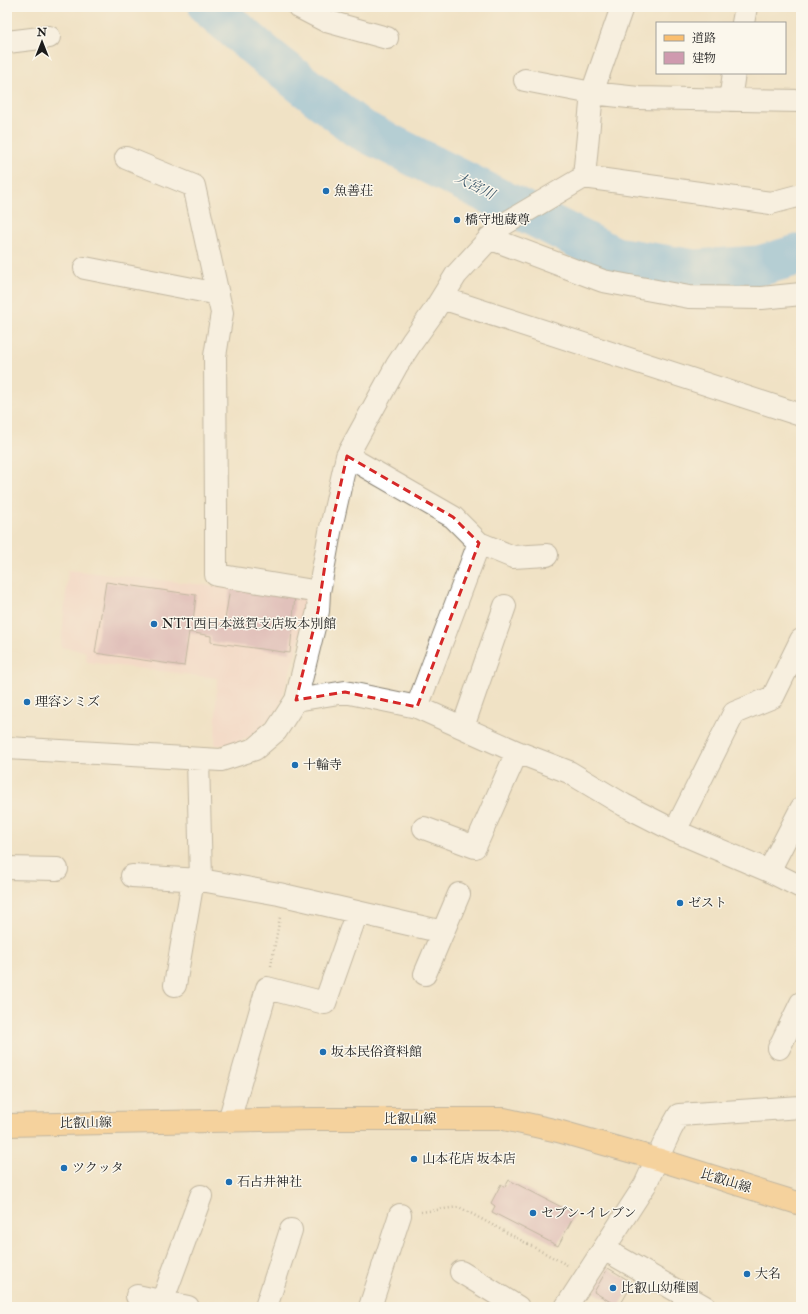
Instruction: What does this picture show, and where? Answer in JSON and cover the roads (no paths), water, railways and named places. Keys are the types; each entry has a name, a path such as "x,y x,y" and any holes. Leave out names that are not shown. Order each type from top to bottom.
{"main road":[{"name":"比叡山線","path":"7,1125 312,1119 504,1119 558,1131 658,1159 801,1204"}],"street":[{"path":"299,7 329,14 388,38"},
{"path":"584,177 592,93 622,7"},
{"path":"743,22 746,7"},
{"path":"7,42 49,37"},
{"path":"730,100 734,74"},
{"path":"525,80 592,93 638,98 801,101"},
{"path":"126,158 194,186 218,294 222,313 215,356 216,575 319,592"},
{"path":"7,748 221,760 255,749 276,731 296,700 318,611 319,592 330,532 347,456 397,365 432,314 456,275 495,232 584,177 771,203 801,194"},
{"path":"495,232 603,281 688,297 762,298 801,294"},
{"path":"85,268 218,294"},
{"path":"442,298 800,411"},
{"path":"347,456 453,517 479,543 513,557 547,555"},
{"path":"417,707 479,543"},
{"path":"463,728 505,606"},
{"path":"675,831 734,713 773,697 799,650"},
{"path":"296,700 345,692 417,707 518,752 569,772 624,805 675,831 769,871 801,887"},
{"path":"424,828 475,847 518,752"},
{"path":"175,985 197,880 198,759"},
{"path":"769,871 801,809"},
{"path":"7,868 57,869"},
{"path":"132,876 197,880 284,895 443,932"},
{"path":"425,974 459,894"},
{"path":"229,1121 267,988 326,1002 357,912"},
{"path":"779,1048 801,1003"},
{"path":"566,1307 645,1185 679,1115 801,1107"},
{"path":"162,1302 201,1196"},
{"path":"370,1307 400,1215"},
{"path":"266,1307 291,1230"},
{"path":"604,1249 705,1307"},
{"path":"461,1272 518,1307"},
{"path":"137,1296 188,1307"}],"waterway":[{"name":"大宮川","path":"209,7 270,59 358,128 615,257 695,270 759,266 801,254"}],"place":[{"name":"魚善荘","path":"326,191"},
{"name":"橋守地蔵尊","path":"457,220"},
{"name":"NTT西日本滋賀支店坂本別館","path":"154,624"},
{"name":"理容シミズ","path":"27,702"},
{"name":"十輪寺","path":"295,765"},
{"name":"ゼスト","path":"680,903"},
{"name":"坂本民俗資料館","path":"323,1052"},
{"name":"山本花店 坂本店","path":"414,1159"},
{"name":"ツクッタ","path":"64,1168"},
{"name":"石占井神社","path":"229,1182"},
{"name":"セブン-イレブン","path":"533,1213"},
{"name":"大名","path":"747,1274"},
{"name":"比叡山幼稚園","path":"613,1288"}]}
